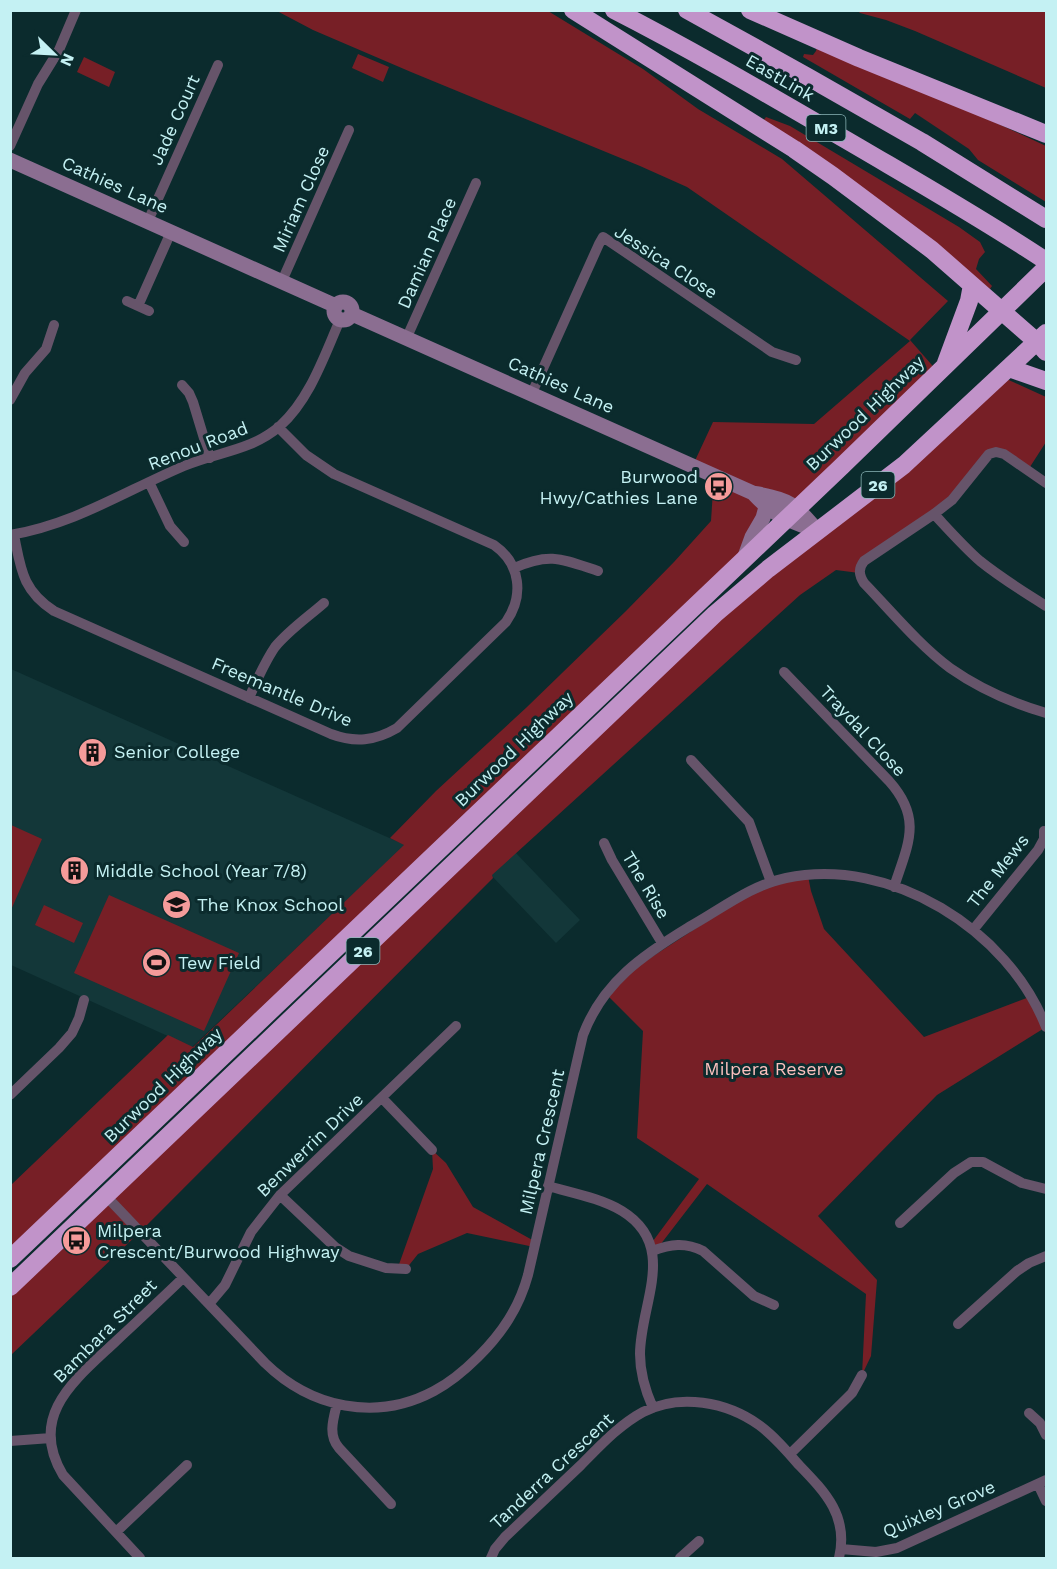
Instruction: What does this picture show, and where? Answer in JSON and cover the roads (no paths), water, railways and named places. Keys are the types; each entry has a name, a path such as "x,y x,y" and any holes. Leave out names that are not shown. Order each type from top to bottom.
{"highway":[{"path":"573,10 794,149 932,250 1002,311 1043,343"},
{"name":"EastLink","path":"614,10 826,128 1040,257"},
{"name":"EastLink","path":"687,10 922,142 1047,219"},
{"path":"750,10 859,58 1047,134"},
{"name":"Burwood Highway","path":"10,1259 1047,268"},
{"path":"945,365 969,301 972,285"},
{"name":"26","path":"10,1287 715,614 768,569 904,465 1008,368 1043,343"},
{"path":"1008,368 1047,381"},
{"path":"699,601 715,614"}],"street":[{"path":"10,146 40,80 59,50 76,10"},
{"name":"Jade Court","path":"148,221 218,65"},
{"name":"Miriam Close","path":"282,281 349,130"},
{"name":"Cathies Lane","path":"10,160 282,281 343,313 407,337 753,493 772,497 790,514 818,531"},
{"name":"Damian Place","path":"407,337 476,183"},
{"path":"138,306 171,232"},
{"name":"Jessica Close","path":"532,393 603,237 772,352 796,360"},
{"path":"127,301 148,311"},
{"name":"Renou Road","path":"12,535 68,520 184,466 257,442 291,415 304,397 343,313"},
{"path":"10,400 21,379 46,349 54,325"},
{"path":"182,385 193,402 210,458"},
{"path":"278,427 306,455 326,469 494,545 514,568 538,559 553,558 598,571"},
{"path":"1047,483 1000,453 992,453 985,457 955,497 934,514 864,561 859,571 861,579 922,643 951,668 977,685 1007,700 1047,713"},
{"path":"149,482 170,526 184,542"},
{"name":"Cathies Lane","path":"753,493 766,507 790,514"},
{"path":"744,558 766,507"},
{"path":"934,514 981,562 1047,606"},
{"name":"Freemantle Drive","path":"12,535 23,576 33,592 49,608 342,738 362,740 371,739 397,728 506,622 514,609 518,594 514,568"},
{"path":"249,698 274,648 324,603"},
{"name":"Traydal Close","path":"784,672 889,781 907,806 909,839 894,887"},
{"path":"690,760 749,822 771,882"},
{"name":"The Mews","path":"973,930 1038,850 1044,839 1044,831"},
{"name":"The Rise","path":"604,843 662,943"},
{"name":"Milpera Crescent","path":"106,1196 282,1378 301,1391 337,1404 373,1408 394,1405 415,1400 447,1383 490,1345 510,1318 524,1288 583,1035 588,1020 599,1003 621,977 646,954 750,892 771,882 799,876 825,875 860,878 894,887 931,902 973,930 1011,966 1043,1007 1047,1027"},
{"path":"10,1095 72,1033 84,1000"},
{"name":"Benwerrin Drive","path":"209,1304 225,1285 245,1242 257,1223 280,1195 456,1026"},
{"path":"382,1098 432,1150"},
{"path":"900,1222 954,1173 972,1162 983,1162 1022,1183 1047,1189"},
{"path":"548,1186 621,1211 640,1228 649,1242 654,1260 653,1278 640,1354 642,1376 652,1408"},
{"path":"280,1195 335,1247 349,1256 386,1268 406,1269"},
{"path":"652,1251 680,1244 696,1247 754,1296 774,1305"},
{"path":"958,1324 1017,1271 1047,1256"},
{"name":"Bambara Street","path":"140,1558 63,1475 51,1448 51,1429 60,1400 70,1385 183,1278"},
{"path":"790,1454 852,1393 862,1375"},
{"name":"Tanderra Crescent","path":"491,1558 505,1537 632,1419 652,1408 672,1403 690,1402 723,1407 742,1415 760,1426 790,1454 831,1501 842,1537 840,1554"},
{"path":"337,1404 332,1431 333,1441 391,1504"},
{"path":"1029,1413 1040,1423 1047,1436"},
{"path":"10,1441 51,1438"},
{"path":"116,1532 187,1464"},
{"path":"1042,1482 1047,1501"},
{"name":"Quixley Grove","path":"840,1554 897,1548 1042,1482"},
{"path":"680,1558 699,1541"}],"place":[{"name":"Burwood Hwy/Cathies Lane","path":"719,487"},
{"name":"Senior College","path":"93,752"},
{"name":"Middle School (Year 7/8)","path":"74,871"},
{"name":"The Knox School","path":"176,905"},
{"name":"Tew Field","path":"157,963"},
{"name":"Milpera Crescent/Burwood Highway","path":"76,1241"}],"park label":[{"name":"Milpera Reserve","path":"774,1069"}]}
